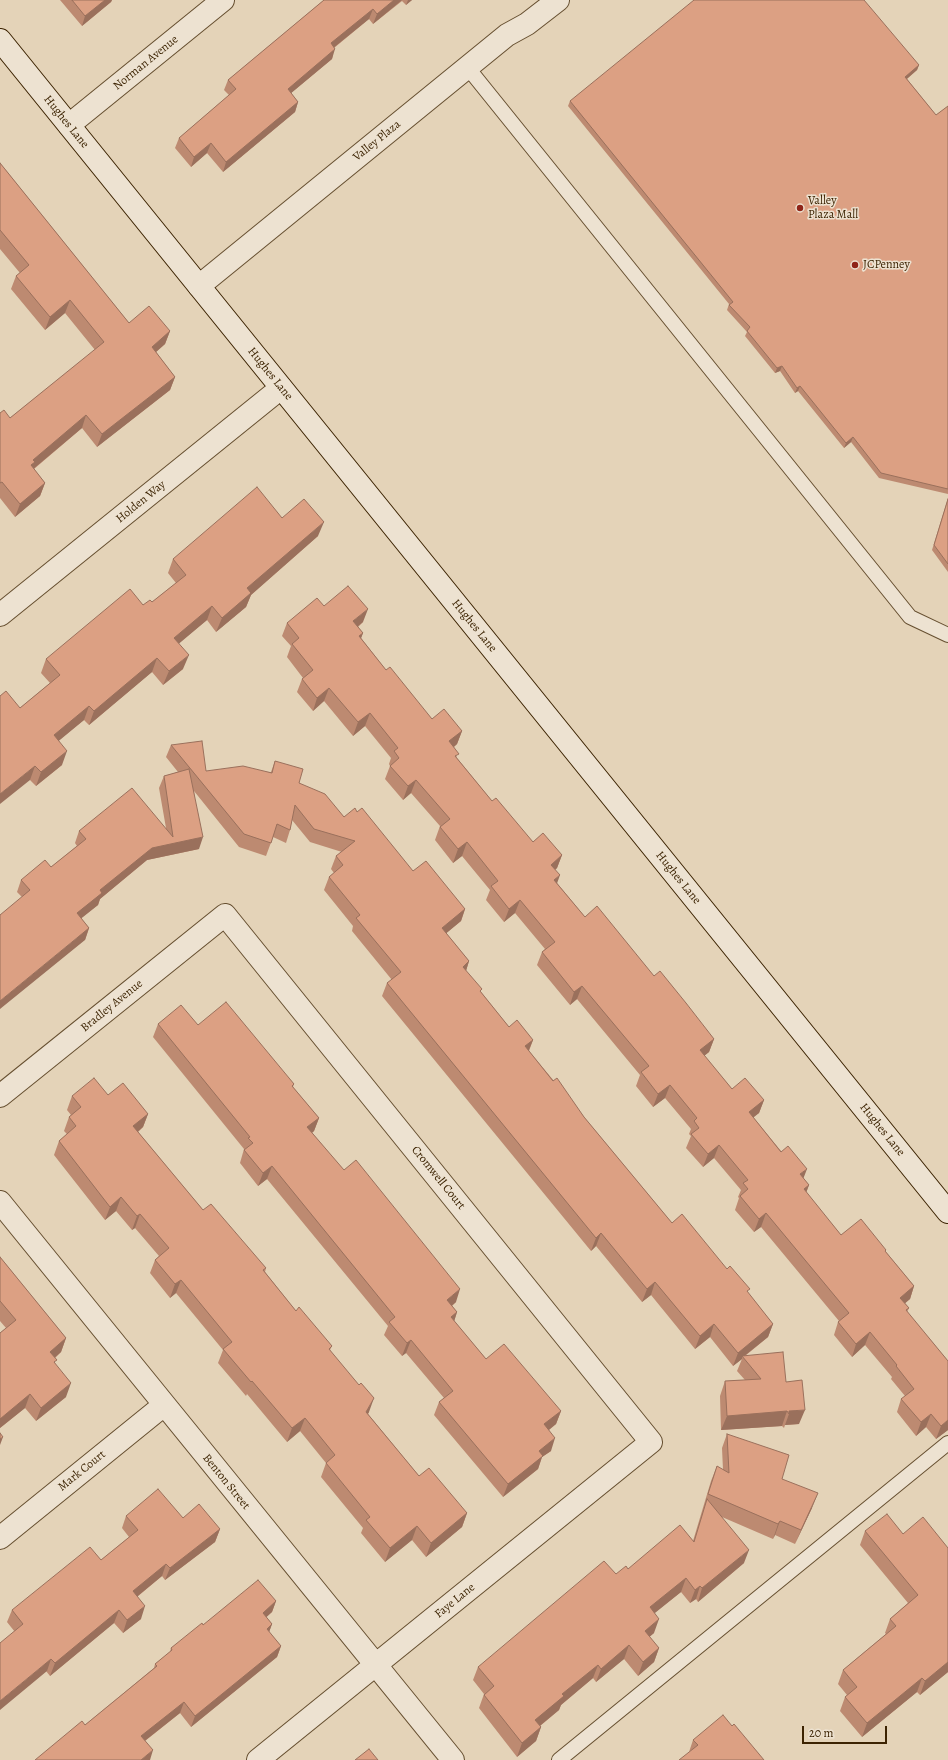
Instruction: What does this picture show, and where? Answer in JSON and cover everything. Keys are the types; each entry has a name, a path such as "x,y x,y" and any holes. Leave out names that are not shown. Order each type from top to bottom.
{"street":[{"name":"Norman Avenue","path":"68,125 223,0"},
{"name":"Valley Plaza","path":"199,286 507,35 527,24 558,0"},
{"name":"Hughes Lane","path":"0,40 948,1212"},
{"name":"Holden Way","path":"0,616 281,388"},
{"name":"Bradley Avenue","path":"0,1096 225,915"},
{"name":"Cromwell Court","path":"225,915 652,1442"},
{"name":"Benton Street","path":"0,1202 375,1666 453,1760"},
{"name":"Mark Court","path":"0,1538 164,1405"},
{"name":"Faye Lane","path":"258,1760 652,1442"}],"lane":[{"path":"468,68 910,617 948,635"},
{"path":"559,1760 948,1444"}],"building":[{"path":"72,0 105,0 85,16"},
{"path":"324,0 394,0 377,14 373,9 331,43 335,49 288,89 298,102 226,162 211,143 194,157 179,138 236,89 228,80"},
{"name":"Valley Plaza Mall","path":"694,0 864,0 919,65 905,77 936,115 948,106 948,489 881,473 853,437 846,443 800,386 797,388 782,366 777,368 747,331 750,327 729,305 733,302 570,101"},
{"path":"0,163 129,323 149,306 170,331 152,347 175,377 102,434 86,415 33,460 35,462 31,465 45,483 20,504 2,482 0,483 0,413 4,410 10,418 104,342 70,300 50,317 16,276 29,265 0,230"},
{"path":"257,487 282,518 304,499 324,522 247,588 251,593 222,618 212,606 174,638 189,655 169,671 157,658 94,711 89,706 54,735 67,751 41,772 35,766 0,794 0,696 6,691 20,708 60,675 46,659 130,589 143,605 150,600 152,602 186,575 173,559"},
{"path":"948,499 948,564 934,545"},
{"path":"348,586 368,609 353,621 363,633 359,636 386,670 390,667 432,719 444,709 462,731 449,741 459,754 455,756 492,801 496,798 533,842 543,833 562,855 551,865 560,875 554,880 585,917 597,906 654,976 660,971 686,1003 714,1039 700,1050 732,1089 745,1078 764,1100 749,1112 781,1152 788,1146 807,1169 800,1174 809,1185 804,1189 841,1235 861,1219 914,1286 900,1298 909,1308 906,1310 948,1361 948,1420 941,1426 931,1414 921,1422 901,1399 914,1389 896,1366 897,1365 870,1332 856,1344 838,1322 849,1313 766,1213 759,1219 740,1196 748,1189 743,1183 748,1180 719,1145 708,1154 691,1134 699,1128 694,1121 697,1118 670,1085 658,1094 641,1072 649,1066 582,986 574,992 542,952 555,942 520,900 509,909 491,886 498,881 467,842 458,849 440,827 450,819 416,780 408,786 390,766 399,758 394,751 398,748 370,713 358,722 329,688 317,698 302,679 313,670 292,644 299,638 287,623 317,598 324,606"},
{"path":"202,741 206,771 243,766 272,773 275,761 303,769 299,783 325,794 344,817 355,808 357,812 362,808 413,871 426,861 465,909 442,928 469,961 463,967 482,989 480,991 509,1027 517,1020 533,1040 525,1046 553,1081 557,1078 584,1117 672,1223 682,1214 727,1269 730,1266 750,1289 747,1291 773,1324 738,1353 714,1324 700,1336 655,1282 647,1289 601,1233 596,1238 387,983 401,972 356,918 360,915 329,877 343,865 336,856 355,841 314,829 295,805 290,830 277,824 271,843 244,834 171,745"},
{"path":"189,769 203,837 152,848 100,890 102,893 77,913 89,928 0,1001 0,915 30,890 21,880 45,860 51,867 86,839 79,831 132,788 173,837 164,776"},
{"path":"226,1002 294,1084 292,1086 319,1118 307,1127 344,1170 356,1160 460,1289 447,1300 457,1312 451,1317 486,1359 504,1344 561,1411 544,1424 555,1438 539,1451 543,1456 508,1484 439,1402 453,1391 411,1340 407,1343 389,1322 395,1317 272,1166 263,1173 244,1150 253,1143 248,1138 250,1137 158,1024 181,1005 198,1025"},
{"path":"94,1078 108,1095 123,1083 148,1114 133,1126 203,1210 211,1204 266,1268 263,1270 296,1311 299,1307 332,1346 329,1349 359,1385 361,1383 374,1398 366,1412 419,1476 429,1468 467,1513 431,1543 417,1526 390,1548 366,1520 370,1517 326,1463 335,1455 305,1418 292,1428 223,1349 232,1342 181,1280 175,1284 155,1260 169,1248 140,1214 137,1216 121,1197 110,1207 59,1141 76,1126 69,1117 81,1107 72,1096"},
{"path":"0,1257 66,1338 50,1352 57,1360 54,1362 71,1383 41,1408 30,1394 0,1419 0,1333 16,1320 0,1301"},
{"path":"783,1352 786,1382 802,1380 805,1410 789,1411 789,1414 787,1411 727,1416 725,1381 761,1379 742,1356"},
{"path":"727,1434 789,1455 782,1479 818,1493 801,1530 780,1521 778,1524 708,1494 717,1466 729,1473"},
{"path":"158,1489 183,1518 199,1504 220,1529 170,1568 166,1564 133,1591 145,1606 127,1620 119,1610 55,1663 51,1659 0,1701 0,1643 23,1624 12,1610 90,1547 101,1560 138,1530 126,1516"},
{"path":"707,1499 749,1550 702,1588 700,1586 695,1590 686,1578 650,1607 659,1619 645,1631 659,1648 643,1662 629,1645 601,1669 598,1665 562,1694 564,1696 535,1720 541,1727 522,1743 484,1695 494,1686 478,1667 604,1561 616,1574 626,1566 628,1569 680,1525 694,1542"},
{"path":"887,1514 903,1534 923,1517 948,1548 948,1662 925,1681 922,1678 867,1723 845,1697 857,1687 843,1670 896,1626 890,1619 918,1595 865,1531"},
{"path":"258,1580 276,1601 263,1613 272,1624 267,1629 281,1646 195,1716 184,1702 141,1736 153,1750 141,1760 35,1760 82,1721 85,1725 157,1666 155,1664 172,1650 171,1648 202,1623 203,1625"},
{"path":"723,1715 732,1726 734,1724 764,1760 679,1760 698,1745 693,1740"},
{"path":"369,1749 378,1760 355,1760"}],"place":[{"name":"Valley Plaza Mall","path":"800,208"},
{"name":"JCPenney","path":"855,265"}]}
